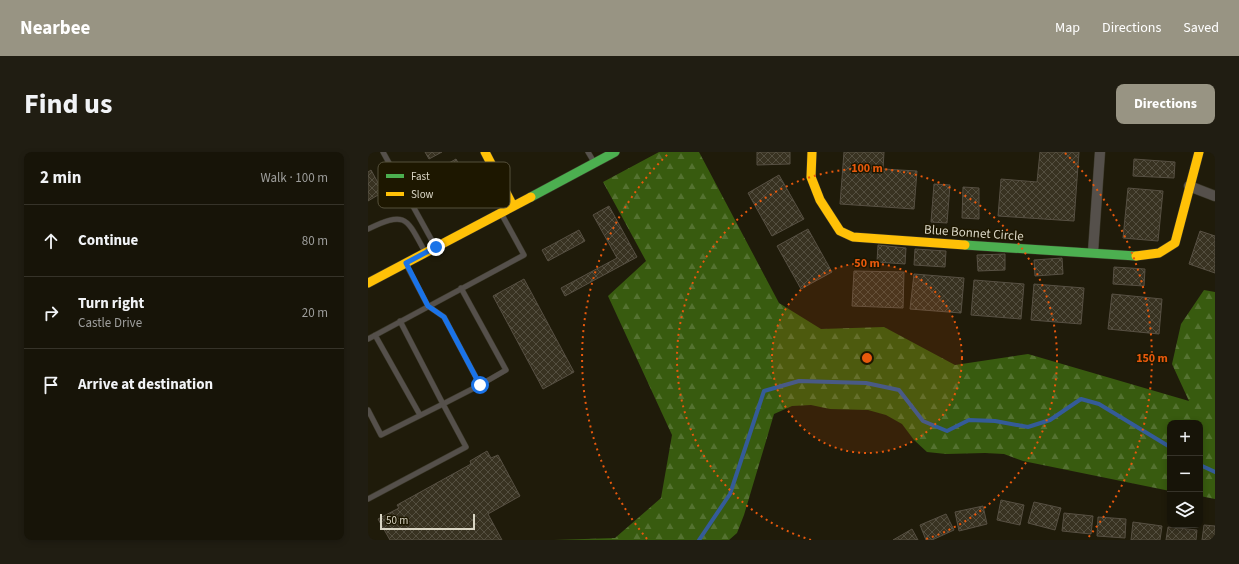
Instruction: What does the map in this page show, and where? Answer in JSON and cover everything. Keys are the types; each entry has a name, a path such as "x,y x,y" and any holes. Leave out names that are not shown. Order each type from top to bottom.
{"street":[{"path":"485,152 490,162"},
{"path":"510,208 615,152"},
{"name":"Blue Bonnet Circle","path":"812,152 811,177 820,200 840,231 853,237 1155,256 1166,251 1175,243 1199,152"},
{"path":"1093,252 1100,152"},
{"path":"1189,186 1215,196"},
{"path":"510,200 513,206"},
{"path":"368,283 509,208"}],"lane":[{"path":"383,152 389,162"},
{"path":"588,152 594,163"},
{"path":"414,208 436,247"},
{"path":"368,339 524,255 501,212"},
{"path":"368,229 389,219 396,218 402,220 414,232 425,252"},
{"path":"406,263 428,306 444,317 480,385"},
{"path":"368,410 381,434 443,404 506,370 461,288"},
{"path":"368,499 466,447 400,322"},
{"path":"375,335 420,415"}],"green space":[{"path":"659,152 699,152 779,303 821,329 884,327 955,365 1028,354 1189,401 1172,364 1181,324 1204,290 1215,292 1215,499 1203,497 1203,420 1167,420 1167,490 1023,461 1004,454 946,454 927,452 914,440 902,424 886,415 868,410 830,409 811,405 792,406 774,414 744,515 737,533 729,540 554,540 615,538 661,498 672,435 608,296 646,261 603,182"}],"building":[{"path":"425,152 442,152 429,159"},
{"path":"757,152 790,152 790,164 757,165"},
{"path":"844,152 884,152 883,169 917,171 914,209 840,204"},
{"path":"1040,152 1079,152 1074,221 998,216 1001,179 1037,182"},
{"path":"456,159 458,162 451,162"},
{"path":"1134,159 1175,162 1174,178 1133,176"},
{"path":"371,170 378,183 378,195 368,201 368,172"},
{"path":"779,175 804,219 772,236 748,193"},
{"path":"934,184 950,185 947,223 931,222"},
{"path":"963,187 979,188 979,219 962,218"},
{"path":"1128,188 1163,191 1158,241 1123,238"},
{"path":"609,206 637,257 565,296 561,288 617,258 593,215"},
{"path":"808,229 832,272 801,289 777,246"},
{"path":"579,230 585,241 548,261 542,250"},
{"path":"1200,231 1215,236 1215,273 1189,264"},
{"path":"878,245 906,248 905,264 877,262"},
{"path":"915,249 946,251 945,267 914,265"},
{"path":"1005,254 1005,270 978,271 977,255"},
{"path":"1062,258 1063,274 1035,276 1034,260"},
{"path":"1114,267 1145,269 1144,286 1113,284"},
{"path":"854,271 904,272 903,308 852,306"},
{"path":"914,274 964,278 961,313 910,309"},
{"path":"524,279 574,372 543,389 493,296"},
{"path":"974,280 1024,284 1021,319 971,315"},
{"path":"1034,284 1084,288 1081,324 1031,320"},
{"path":"1112,294 1162,299 1159,334 1108,329"},
{"path":"487,451 491,458 498,455 520,496 488,514 502,540 390,540 378,519 399,508 397,505 471,464 470,461"},
{"path":"1001,500 1024,505 1020,525 997,520"},
{"path":"1034,502 1061,508 1055,530 1028,523"},
{"path":"983,506 987,524 959,531 955,512"},
{"path":"1064,513 1093,516 1091,534 1062,531"},
{"path":"946,514 954,530 932,540 926,540 920,525"},
{"path":"1098,517 1126,519 1125,538 1097,536"},
{"path":"1133,522 1162,526 1160,540 1131,540"},
{"path":"1204,525 1215,526 1215,540 1202,540"},
{"path":"1168,528 1197,530 1196,540 1166,540"},
{"path":"912,529 918,540 893,540"}],"waterway":[{"path":"699,540 730,494 764,391 799,381 866,383 899,390 923,421 947,431 969,420 995,421 1028,427 1050,420 1081,399 1099,404 1167,445"},
{"path":"1203,466 1215,472"}],"traffic: fast":[{"path":"531,197 615,152"},
{"path":"965,245 1136,256"}],"traffic: slow":[{"path":"485,152 490,162"},
{"path":"812,152 811,177 820,200 840,231 853,237 965,245"},
{"path":"1136,256 1159,253 1175,243 1199,152"},
{"path":"368,283 531,197"},
{"path":"510,200 513,206"}],"route":[{"path":"436,247 406,263 428,306 444,317 480,385"}]}
